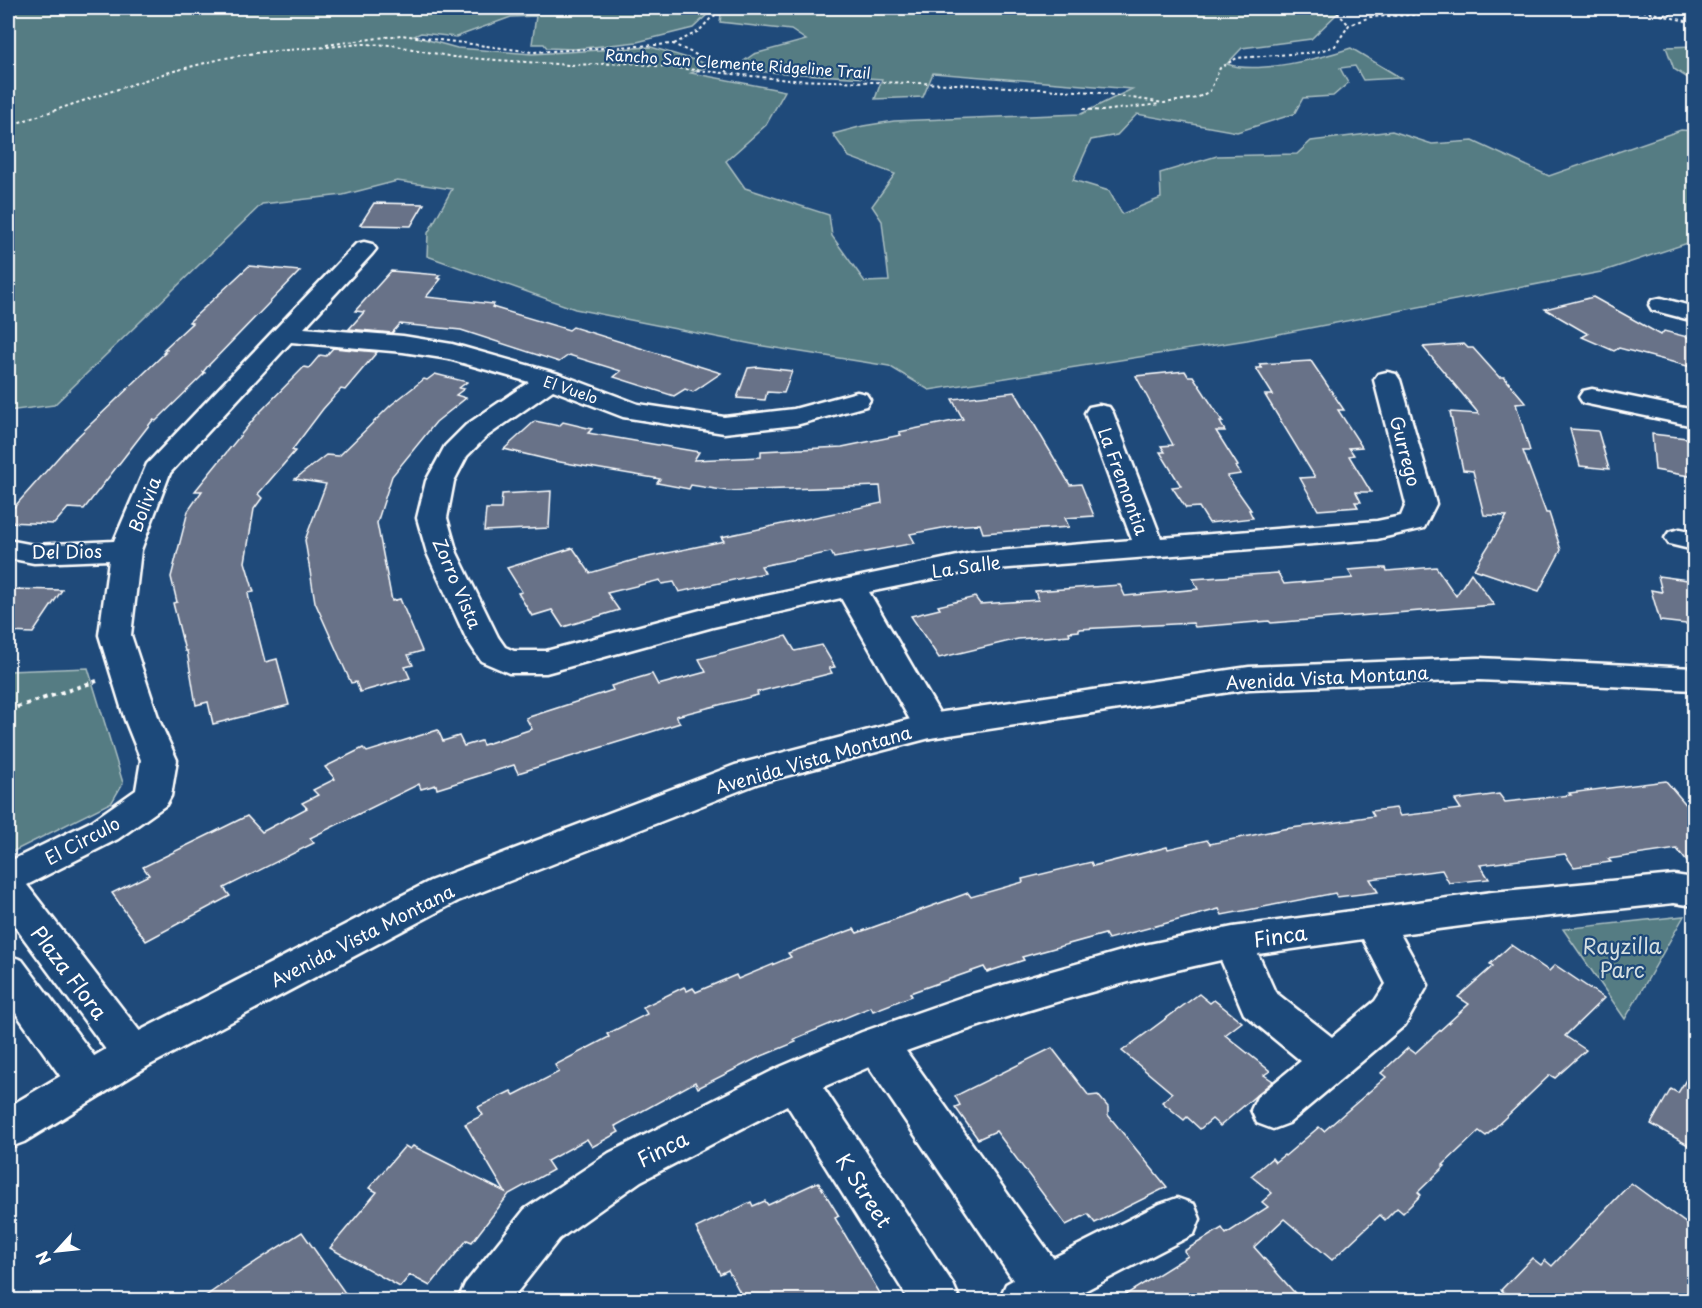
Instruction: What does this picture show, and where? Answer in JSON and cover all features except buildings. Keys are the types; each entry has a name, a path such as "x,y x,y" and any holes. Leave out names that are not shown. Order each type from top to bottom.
{"street":[{"name":"Bolivia","path":"153,796 159,760 142,720 115,635 126,550 157,470 364,249"},
{"path":"1660,305 1695,314"},
{"name":"El Vuelo","path":"285,334 403,344 452,352 550,380 633,411 724,425 796,417 856,400"},
{"name":"Zorro Vista","path":"527,664 509,662 493,654 482,638 442,553 432,518 440,480 455,452 476,431 550,380"},
{"name":"Gurrego","path":"1387,380 1421,504 1413,522"},
{"path":"1592,397 1695,418"},
{"name":"La Fremontia","path":"1099,413 1150,549"},
{"name":"La Salle","path":"527,664 546,662 708,618 850,586 972,562 1377,531 1413,522"},
{"name":"Del Dios","path":"8,549 34,554 126,550"},
{"path":"850,586 930,726"},
{"name":"Avenida Vista Montana","path":"8,1129 133,1054 444,891 748,774 930,726 1249,678 1479,669 1695,679"},
{"name":"El Circulo","path":"8,878 105,830 153,796"},
{"name":"Plaza Flora","path":"8,889 133,1054"},
{"name":"Finca","path":"482,1300 542,1224 625,1167 795,1080 877,1044 965,1013 1139,962 1233,942 1492,907 1674,889 1695,892"},
{"path":"1273,1110 1330,1060 1390,1014 1407,985 1374,922"},
{"path":"1233,942 1259,1002 1330,1060"},
{"path":"8,971 88,1081"},
{"path":"877,1044 1034,1294 1177,1219"},
{"name":"K Street","path":"795,1080 936,1300"}],"path":[{"path":"320,47 338,42 401,35 534,52 673,44 699,31 711,18 726,8"},
{"path":"1333,8 1349,25 1370,17 1387,15 1551,8"},
{"path":"1373,8 1387,15"},
{"path":"1613,8 1663,15 1695,23"},
{"path":"1663,15 1695,11"},
{"name":"Rancho San Clemente Ridgeline Trail","path":"8,126 166,73 225,58 320,47 392,45 453,57 570,65 630,63 789,80 1019,87 1094,92 1164,104 1197,98 1210,91 1220,68 1238,58 1317,52 1335,46 1349,25"},
{"path":"673,44 718,65 732,75"},
{"path":"1083,109 1102,111 1164,104"},
{"path":"8,710 126,671"}],"green space":[{"path":"8,8 1343,8 1311,39 1242,48 1227,64 1255,68 1289,64 1351,48 1401,78 1363,80 1355,66 1340,68 1348,83 1333,96 1303,98 1294,114 1237,132 1137,114 1117,135 1091,140 1073,180 1109,191 1122,214 1161,198 1160,173 1217,156 1297,154 1311,141 1392,131 1432,144 1473,141 1549,176 1681,130 1694,131 1694,241 1601,272 1247,340 929,390 889,366 757,345 575,309 427,256 428,233 452,189 397,181 343,195 262,204 54,405 8,411","holes":["709,13 721,15 720,22 791,30 806,40 754,54 744,61 749,71 882,79 875,99 923,97 933,73 1132,89 1081,114 894,121 833,134 849,157 895,174 872,206 882,221 889,281 865,282 832,236 829,215 745,188 726,161 766,125 785,91 691,73 711,65 651,47 532,54 457,48 414,36 421,33 456,37 511,17 536,16 532,44 544,44 547,48 575,49 637,42 693,28"]},
{"path":"1694,46 1694,82 1674,69 1666,47"},
{"path":"88,668 123,783 112,802 8,854 8,671"},
{"name":"Rayzilla Parc","path":"1684,916 1625,1019 1563,929"}]}
